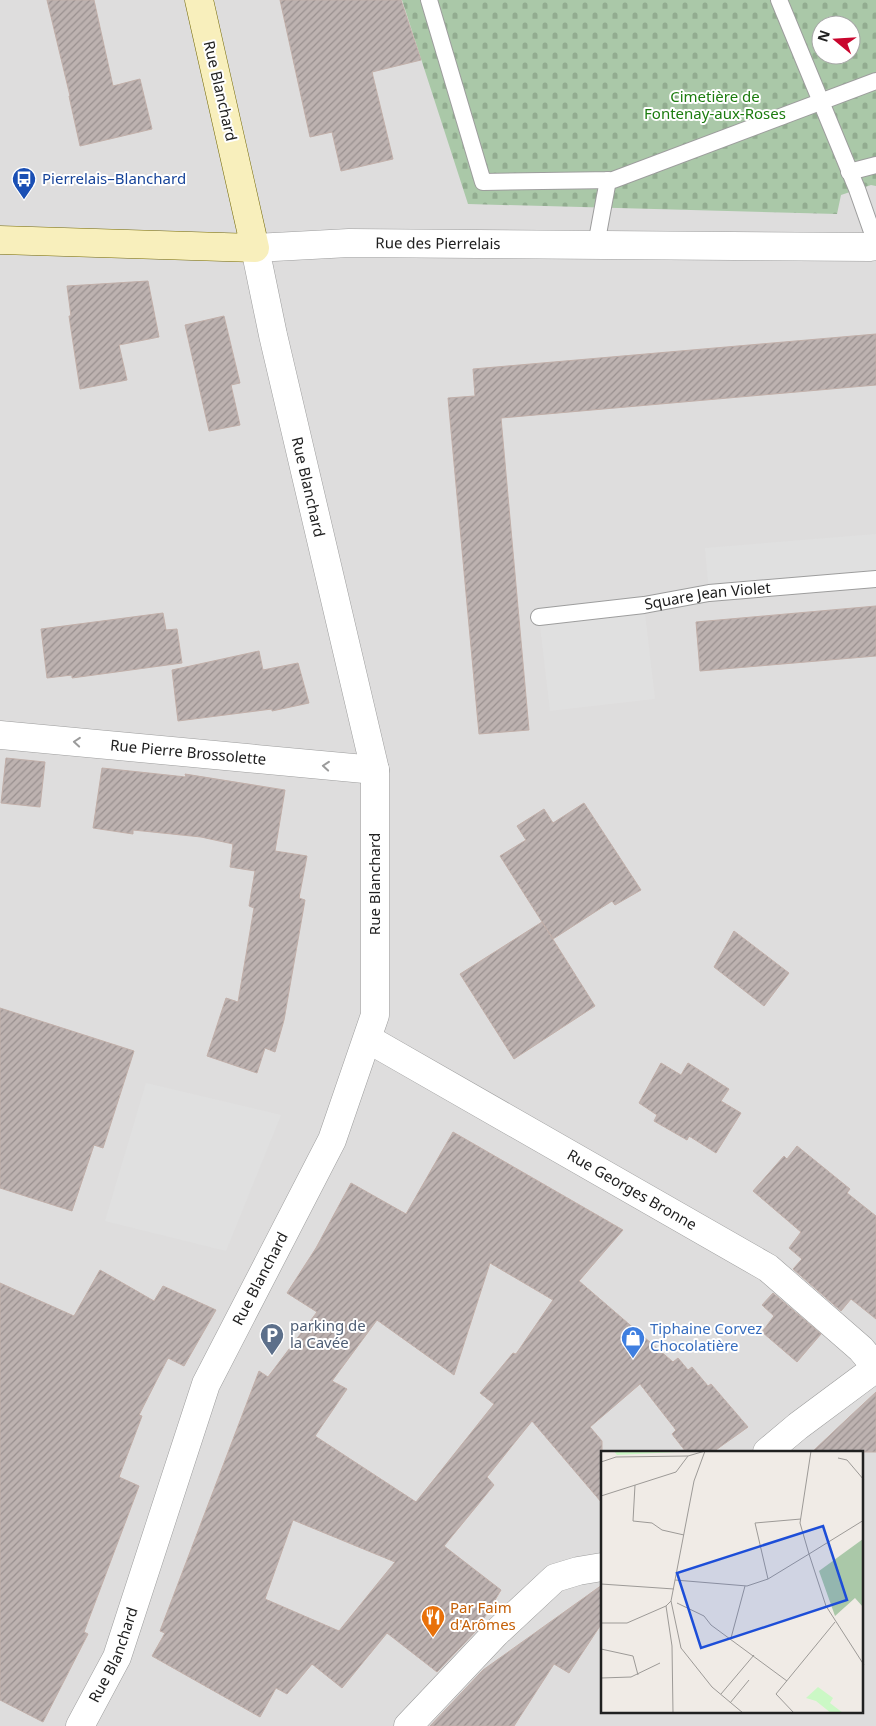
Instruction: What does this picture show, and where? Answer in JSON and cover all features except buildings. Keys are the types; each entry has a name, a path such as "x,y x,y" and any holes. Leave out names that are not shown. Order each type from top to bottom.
{"main road":[{"name":"Rue Blanchard","path":"200,0 255,248"},
{"name":"Rue des Pierrelais","path":"0,240 255,248"}],"street":[{"name":"Rue des Pierrelais","path":"255,248 350,243 860,247 876,244"},
{"name":"Rue Blanchard","path":"80,1726 117,1657 206,1384 332,1140 375,1015 375,770 273,336 255,248"},
{"name":"Rue Pierre Brossolette","path":"0,735 375,770"},
{"name":"Rue Georges Bronne","path":"368,1039 768,1268 861,1349 876,1367"},
{"path":"768,1451 876,1367"},
{"path":"408,1726 496,1634 555,1578 578,1571 601,1567"}],"lane":[{"path":"429,0 483,182 613,180 876,81"},
{"path":"779,0 850,172 876,244"},
{"path":"850,172 876,166"},
{"path":"596,245 608,180"},
{"name":"Square Jean Violet","path":"539,617 644,605 709,593 876,579"}],"shaded area":[{"path":"0,0 876,0 876,1726 0,1726"},
{"path":"876,534 876,579 709,593 705,548"},
{"path":"644,605 655,699 550,711 539,617"},
{"path":"146,1083 281,1115 226,1251 105,1221"}],"green space":[{"name":"Cimetière de Fontenay-aux-Roses","path":"402,0 876,0 876,186 871,185 841,195 837,214 468,204"}],"place":[{"name":"Pierrelais–Blanchard","path":"24,200"},
{"name":"parking de la Cavée","path":"272,1356"},
{"name":"Tiphaine Corvez Chocolatière","path":"633,1359"},
{"name":"Par Faim d'Arômes","path":"433,1638"}]}
